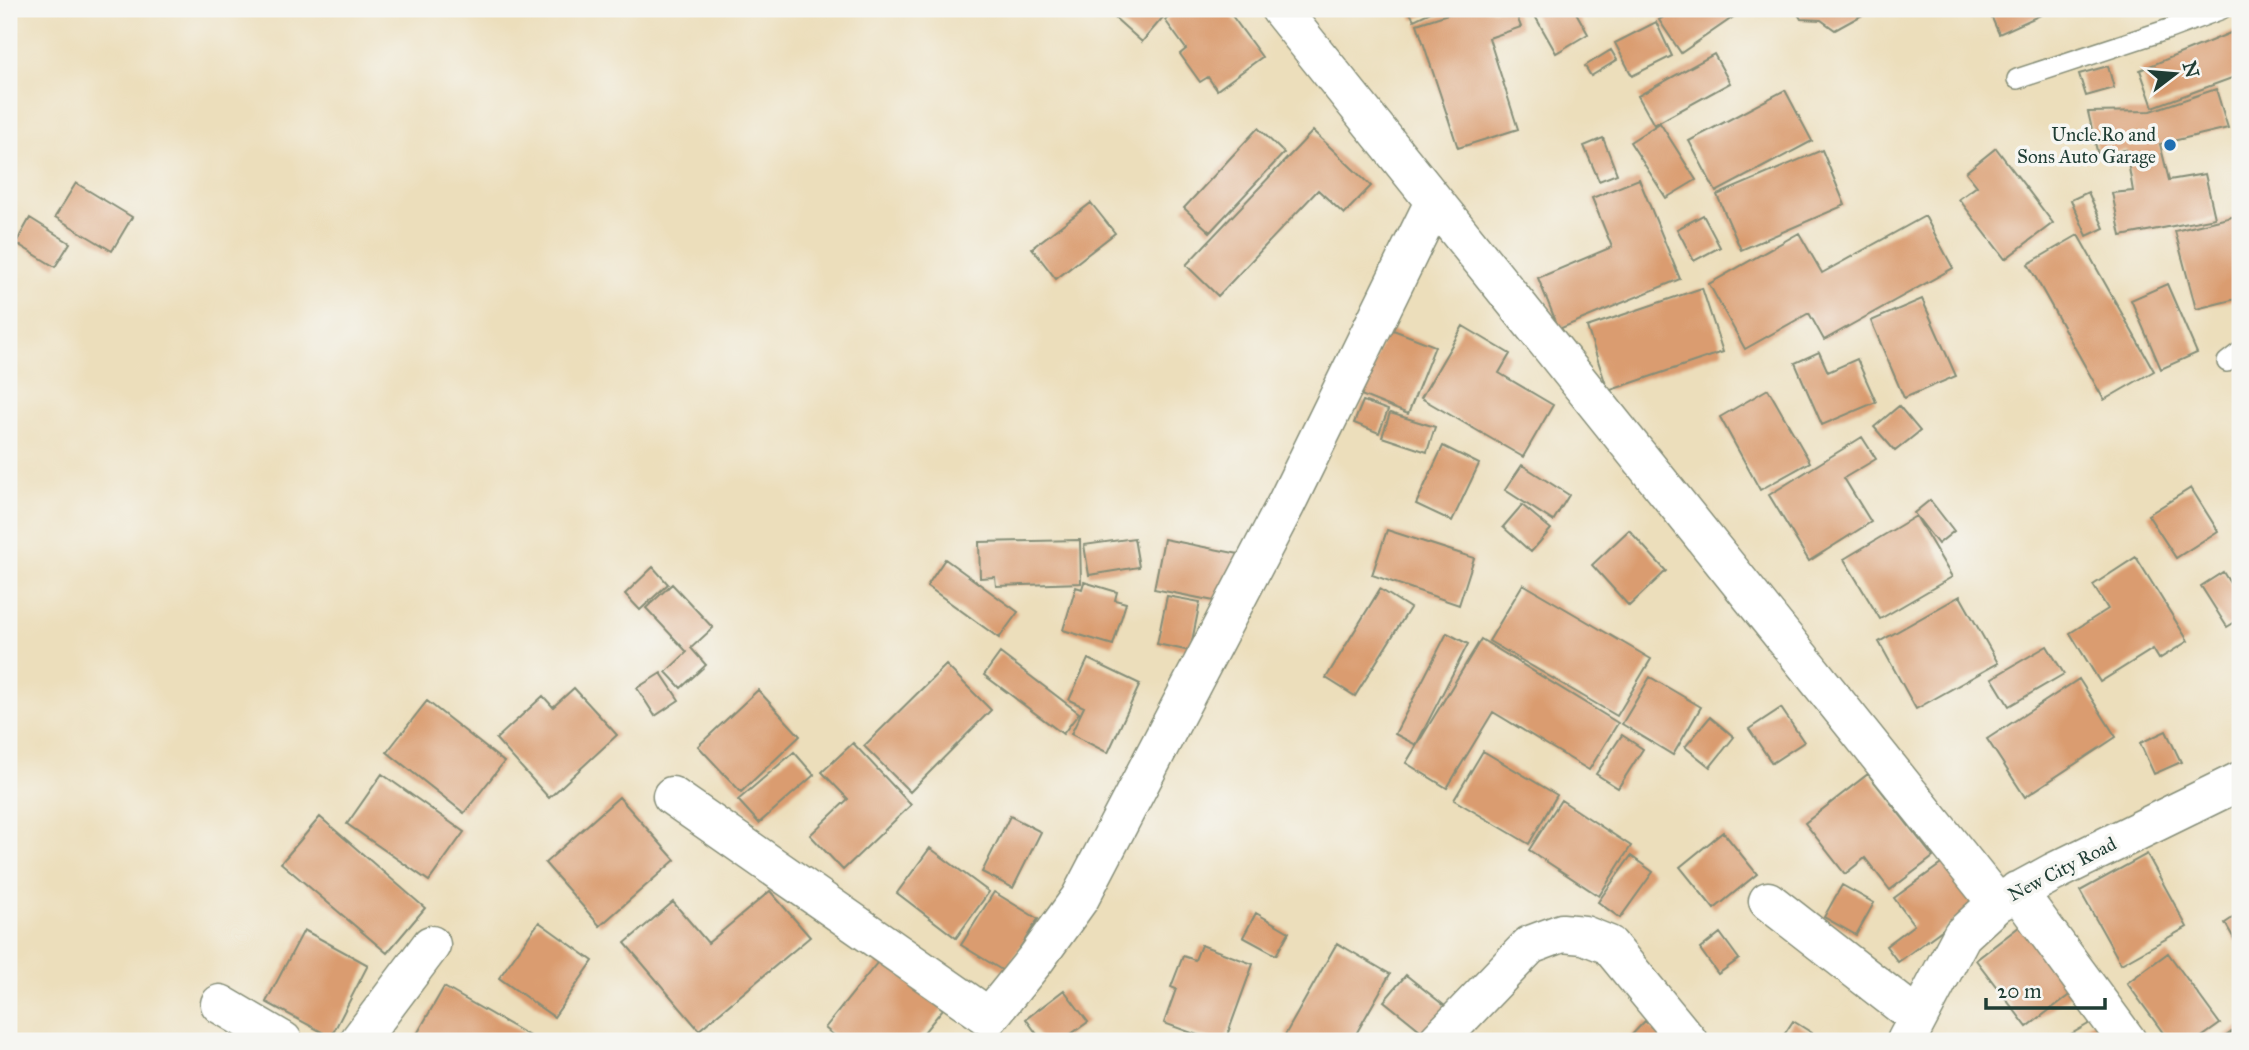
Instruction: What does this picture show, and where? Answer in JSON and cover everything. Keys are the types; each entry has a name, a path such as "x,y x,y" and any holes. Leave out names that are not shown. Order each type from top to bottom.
{"street":[{"path":"1280,9 1434,202 2127,1041"},
{"path":"672,796 995,1029 1036,959 1080,898 1279,516 1434,202"},
{"name":"New City Road","path":"1912,1030 1962,935 2007,897 2240,781"},
{"path":"1769,901 1912,1030"},
{"path":"1438,1041 1530,945 1562,933 1584,935 1609,945 1688,1041"},
{"path":"359,1041 431,945"},
{"path":"220,1004 283,1041"}],"lane":[{"path":"2017,79 2222,9"}],"building":[{"path":"1122,9 1170,9 1142,42 1114,17"},
{"path":"1180,9 1227,9 1262,57 1217,90 1208,77 1200,82 1180,54 1186,49 1165,20"},
{"path":"1408,9 1437,9 1414,20"},
{"path":"1463,9 1514,9 1521,27 1489,38 1518,129 1458,148 1417,24"},
{"path":"1531,9 1574,9 1588,34 1556,53"},
{"path":"1675,9 1745,9 1681,53 1659,20"},
{"path":"1795,9 1873,9 1835,30 1821,20 1801,19"},
{"path":"1988,9 2043,9 2045,13 1999,34"},
{"path":"1656,22 1672,56 1632,76 1615,43"},
{"path":"2240,29 2240,75 2153,107 2140,70"},
{"path":"1611,50 1617,60 1591,76 1585,66"},
{"path":"1714,54 1730,83 1654,125 1638,96"},
{"path":"2108,66 2114,88 2086,96 2079,74"},
{"path":"2216,89 2228,128 2160,144 2169,180 2205,174 2215,218 2121,236 2112,193 2133,191 2126,150 2098,155 2088,112 2151,111"},
{"path":"1785,90 1812,141 1716,192 1689,141"},
{"path":"1660,123 1696,180 1666,198 1630,142"},
{"path":"1258,128 1284,153 1210,232 1184,208"},
{"path":"1313,131 1371,186 1344,214 1318,190 1218,296 1186,265"},
{"path":"1603,138 1617,174 1599,181 1584,146"},
{"path":"1996,148 2053,223 2005,259 1959,199 1977,186 1966,172"},
{"path":"1822,150 1845,205 1741,250 1717,195"},
{"path":"1639,179 1680,279 1559,329 1538,278 1612,247 1592,198"},
{"path":"76,183 132,217 112,251 55,217"},
{"path":"2088,192 2104,228 2087,236 2071,200"},
{"path":"1091,203 1115,233 1056,279 1032,248"},
{"path":"1703,215 1720,247 1694,261 1677,229"},
{"path":"2240,215 2240,298 2196,309 2175,231"},
{"path":"1925,216 1953,268 1824,340 1809,313 1745,349 1709,284 1799,233 1822,273"},
{"path":"30,218 70,243 55,267 16,243"},
{"path":"2078,235 2154,371 2104,400 2028,264"},
{"path":"2167,284 2197,353 2161,369 2131,300"},
{"path":"1702,288 1723,352 1608,391 1587,327"},
{"path":"1922,299 1956,376 1904,398 1871,321"},
{"path":"1463,326 1510,354 1499,373 1553,405 1523,457 1421,398"},
{"path":"1388,328 1435,346 1408,414 1361,395"},
{"path":"1819,352 1828,372 1857,359 1876,402 1822,425 1795,363"},
{"path":"1768,389 1810,462 1760,490 1720,417"},
{"path":"1363,401 1388,410 1379,433 1354,423"},
{"path":"1899,406 1920,431 1895,451 1874,427"},
{"path":"1390,413 1435,427 1427,452 1382,437"},
{"path":"1862,437 1876,459 1844,478 1871,522 1809,561 1769,495"},
{"path":"1443,446 1479,464 1452,521 1416,504"},
{"path":"1522,465 1569,495 1553,521 1505,490"},
{"path":"2191,488 2218,531 2176,558 2148,515"},
{"path":"1930,500 1954,531 1938,544 1914,513"},
{"path":"1522,505 1551,529 1531,552 1503,527"},
{"path":"1916,516 1952,577 1880,619 1844,559"},
{"path":"1387,530 1474,558 1459,605 1372,575"},
{"path":"1629,530 1666,571 1629,606 1592,565"},
{"path":"1134,538 1139,567 1089,575 1084,545"},
{"path":"1164,539 1239,554 1229,604 1154,589"},
{"path":"1080,540 1081,583 996,586 995,577 980,578 979,542"},
{"path":"2136,557 2188,641 2159,659 2153,649 2100,682 2070,633 2108,609 2093,585"},
{"path":"945,559 1018,612 999,638 927,586"},
{"path":"653,567 668,584 640,610 625,594"},
{"path":"2223,572 2240,599 2240,619 2227,627 2201,586"},
{"path":"1084,582 1117,592 1115,600 1126,603 1113,645 1063,630 1076,587 1082,589"},
{"path":"672,584 713,628 691,648 706,665 681,688 666,672 687,652 646,608"},
{"path":"1523,584 1651,659 1617,716 1489,641"},
{"path":"1380,589 1410,608 1355,696 1326,678"},
{"path":"1167,596 1200,602 1190,651 1157,644"},
{"path":"1960,596 1998,663 1916,709 1879,642"},
{"path":"1447,633 1468,644 1416,745 1395,734"},
{"path":"1481,639 1618,723 1589,770 1493,712 1447,788 1406,763"},
{"path":"2047,646 2064,674 2009,706 1992,678"},
{"path":"1000,653 1079,713 1063,734 984,675"},
{"path":"1088,659 1140,684 1108,753 1071,734 1084,707 1069,700"},
{"path":"946,665 991,710 910,792 864,746"},
{"path":"661,673 679,700 655,716 637,688"},
{"path":"1650,677 1701,707 1673,755 1622,724"},
{"path":"2079,679 2116,737 2025,797 1987,739"},
{"path":"574,688 617,735 549,798 496,739 543,696 553,707"},
{"path":"758,690 800,736 741,792 698,746"},
{"path":"427,701 504,762 464,813 387,752"},
{"path":"1781,708 1804,742 1772,763 1749,729"},
{"path":"1710,717 1734,737 1710,767 1685,747"},
{"path":"2166,731 2181,762 2154,774 2140,743"},
{"path":"1622,735 1643,749 1618,788 1596,774"},
{"path":"853,743 911,805 843,870 810,835 848,799 822,772"},
{"path":"1483,751 1557,795 1529,844 1454,800"},
{"path":"794,752 814,775 759,823 738,800"},
{"path":"382,774 464,832 429,881 347,824"},
{"path":"1868,774 1933,857 1890,890 1865,858 1845,874 1805,823"},
{"path":"619,797 675,860 600,926 545,863"},
{"path":"1561,800 1631,846 1599,896 1529,850"},
{"path":"1010,816 1041,832 1013,888 982,872"},
{"path":"320,817 425,908 387,953 281,863"},
{"path":"1723,832 1757,874 1714,909 1680,867"},
{"path":"930,848 989,892 956,938 897,893"},
{"path":"2147,854 2187,927 2121,964 2080,891"},
{"path":"1631,856 1653,872 1620,918 1598,902"},
{"path":"1944,862 1976,905 1898,962 1886,946 1914,925 1894,898"},
{"path":"1842,885 1874,903 1856,935 1824,917"},
{"path":"770,891 810,937 699,1030 625,943 673,902 708,943"},
{"path":"994,892 1038,919 1005,972 961,945"},
{"path":"1256,913 1289,932 1276,955 1243,937"},
{"path":"2240,913 2240,949 2225,923"},
{"path":"2028,920 2080,987 2027,1027 1976,960"},
{"path":"539,922 593,961 554,1017 499,978"},
{"path":"304,930 368,965 331,1037 266,1002"},
{"path":"1720,933 1739,959 1718,974 1700,949"},
{"path":"1337,943 1390,974 1352,1041 1296,1041 1285,1035"},
{"path":"1201,945 1253,964 1225,1041 1214,1041 1164,1023 1176,989 1171,987 1183,956 1195,960"},
{"path":"2168,953 2220,1024 2196,1041 2169,1041 2127,983"},
{"path":"881,958 943,1009 917,1041 841,1041 825,1028"},
{"path":"1406,975 1451,1011 1430,1038 1384,1001"},
{"path":"444,987 538,1041 413,1041"},
{"path":"1064,990 1088,1022 1061,1041 1042,1041 1026,1019"},
{"path":"2106,1014 2122,1041 2059,1041"},
{"path":"1645,1021 1666,1041 1626,1041"},
{"path":"1793,1021 1825,1041 1780,1041"},
{"path":"2240,1026 2240,1041 2219,1041"}],"place":[{"name":"Uncle.Ro and Sons Auto Garage","path":"2170,145"}]}
